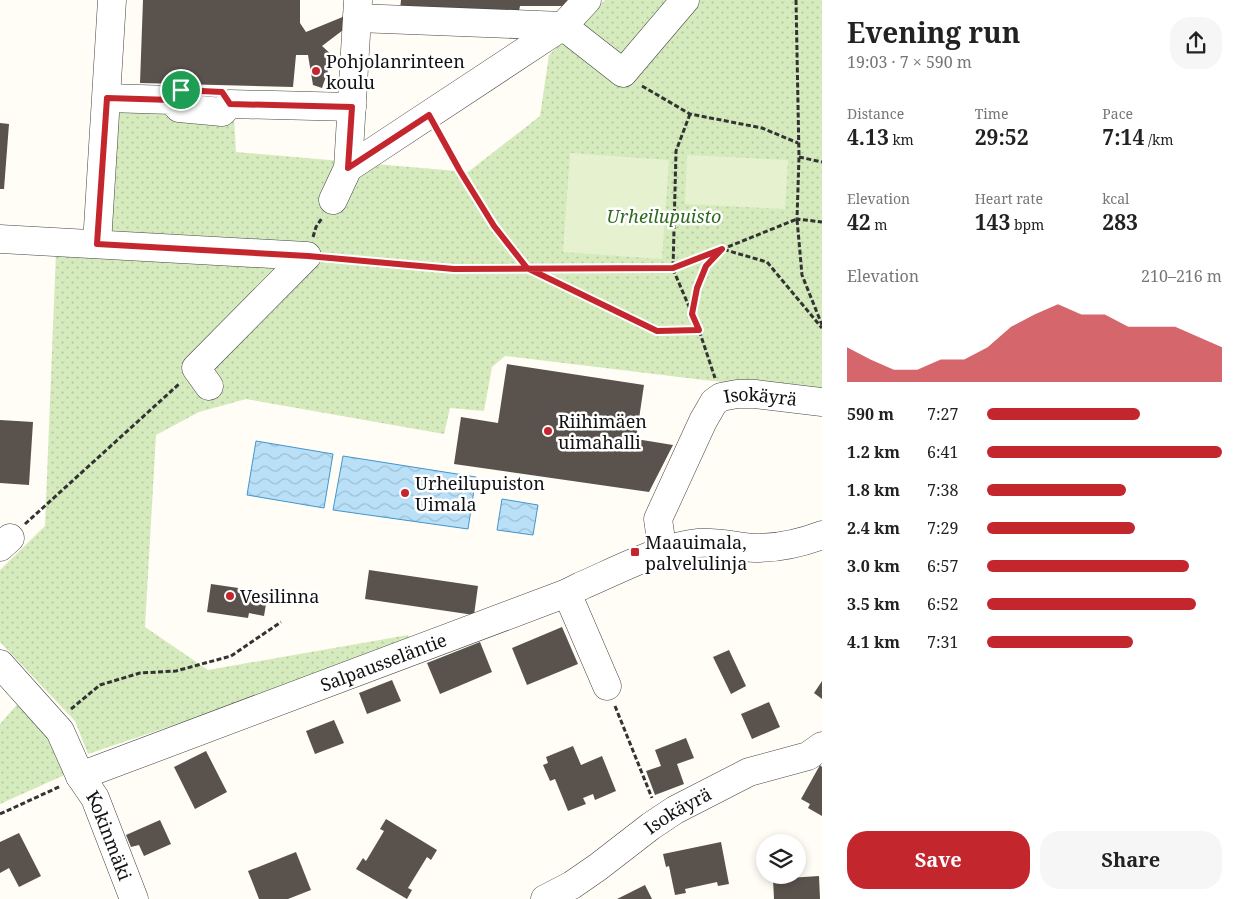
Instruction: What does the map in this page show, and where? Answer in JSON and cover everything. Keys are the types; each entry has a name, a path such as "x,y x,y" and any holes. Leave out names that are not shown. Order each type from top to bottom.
{"street":[{"path":"97,244 112,0"},
{"path":"348,168 563,26 587,0"},
{"path":"333,200 348,168 358,9 563,26 623,72 685,0"},
{"path":"107,98 172,100 178,108 222,112 230,104 352,107"},
{"path":"9,240 308,256"},
{"path":"202,377 308,256"},
{"name":"Isokäyrä","path":"665,551 661,540 658,519 708,410 714,402 721,397 737,394 755,394 822,402"},
{"name":"Salpausseläntie","path":"80,776 567,593 676,547 700,542 754,548 793,545 822,536"},
{"path":"567,593 607,686"},
{"path":"0,664 60,731 80,776"},
{"name":"Isokäyrä","path":"545,899 572,885 675,810 749,772 808,756 822,746"},
{"name":"Kokinmäki","path":"80,776 95,798 134,899"}],"path":[{"path":"796,0 799,157 797,219 802,275 822,327"},
{"path":"623,72 653,93 690,114 762,128 798,143"},
{"path":"690,114 676,151 673,268 699,330 721,397"},
{"path":"429,115 460,171 494,226 527,268 657,331 699,330"},
{"path":"799,157 822,162"},
{"path":"333,200 316,227 308,256 454,269 673,268 797,219 822,222"},
{"path":"692,314 697,288 706,266 722,249"},
{"path":"722,249 767,262 822,327"},
{"path":"5,542 202,377"},
{"path":"54,725 100,685 140,673 176,671 231,656 281,622"},
{"path":"607,686 661,820"},
{"path":"0,814 80,776"}],"green space":[{"name":"Urheilupuisto","path":"605,0 822,0 822,392 505,356 492,367 484,411 450,408 444,434 246,399 199,412 156,435 145,627 208,670 408,635 413,644 88,754 75,721 0,642 0,570 45,526 56,252 106,247 117,108 234,117 236,152 468,172 540,116 549,55"},
{"path":"570,153 669,160 662,259 563,252"},
{"path":"687,155 788,160 785,209 685,204"},
{"path":"21,700 54,737 69,773 0,804 0,724"}],"water":[{"path":"256,441 333,454 324,508 247,495"},
{"name":"Urheilupuiston Uimala","path":"343,456 476,477 468,529 333,510"},
{"path":"502,499 538,505 533,535 497,530"}],"building":[{"path":"143,0 300,0 300,23 306,32 350,14 355,21 322,46 333,56 322,88 313,85 308,55 296,55 293,87 140,83"},
{"path":"401,0 568,0 567,6 520,6 518,16 400,10"},
{"path":"0,123 9,124 4,189 0,189"},
{"name":"Riihimäen uimahalli","path":"507,364 644,385 636,439 673,445 649,492 454,464 461,417 498,423"},
{"path":"0,420 33,422 29,485 0,483"},
{"path":"369,570 478,586 474,615 365,599"},
{"name":"Vesilinna","path":"211,584 252,590 251,601 266,604 264,616 249,613 248,618 207,612"},
{"path":"562,627 578,664 527,685 512,648"},
{"path":"480,642 492,672 440,694 427,663"},
{"path":"729,650 746,686 731,694 713,657"},
{"path":"392,680 401,701 367,714 359,693"},
{"path":"822,681 822,699 814,693"},
{"path":"769,702 780,727 752,739 741,714"},
{"path":"334,720 344,743 315,754 306,731"},
{"path":"686,738 694,758 677,764 684,784 655,795 646,771 661,766 655,750"},
{"path":"573,746 581,765 602,756 616,791 595,800 593,794 583,798 586,804 568,811 555,779 550,781 543,765 548,763 546,757"},
{"path":"206,751 227,792 195,809 174,767"},
{"path":"820,765 822,767 822,816 808,808 810,804 801,799"},
{"path":"386,819 437,850 431,860 427,857 408,888 412,890 407,899 356,869 363,858 366,861 384,831 380,829"},
{"path":"160,820 171,844 144,856 139,845 131,847 126,835"},
{"path":"19,833 41,876 19,887 9,868 0,873 0,842"},
{"path":"721,842 729,884 718,886 717,882 685,889 686,893 675,895 669,866 666,867 663,854"},
{"path":"296,852 311,890 288,899 259,899 248,871"},
{"path":"819,876 820,899 774,899 773,884 806,884 806,877"},
{"path":"645,885 652,899 617,899"}],"place":[{"name":"Pohjolanrinteen koulu","path":"316,71"},
{"name":"Riihimäen uimahalli","path":"548,431"},
{"name":"Urheilupuiston Uimala","path":"405,493"},
{"name":"Maauimala, palvelulinja","path":"635,552"},
{"name":"Vesilinna","path":"230,596"}],"route":[{"path":"181,90 172,100 107,98 97,244 308,256 454,269 527,268 673,268 722,249 706,266 697,288 692,314 699,330 657,331 527,268 494,226 460,171 429,115 348,168 352,107 230,104 222,92 181,90"}]}
